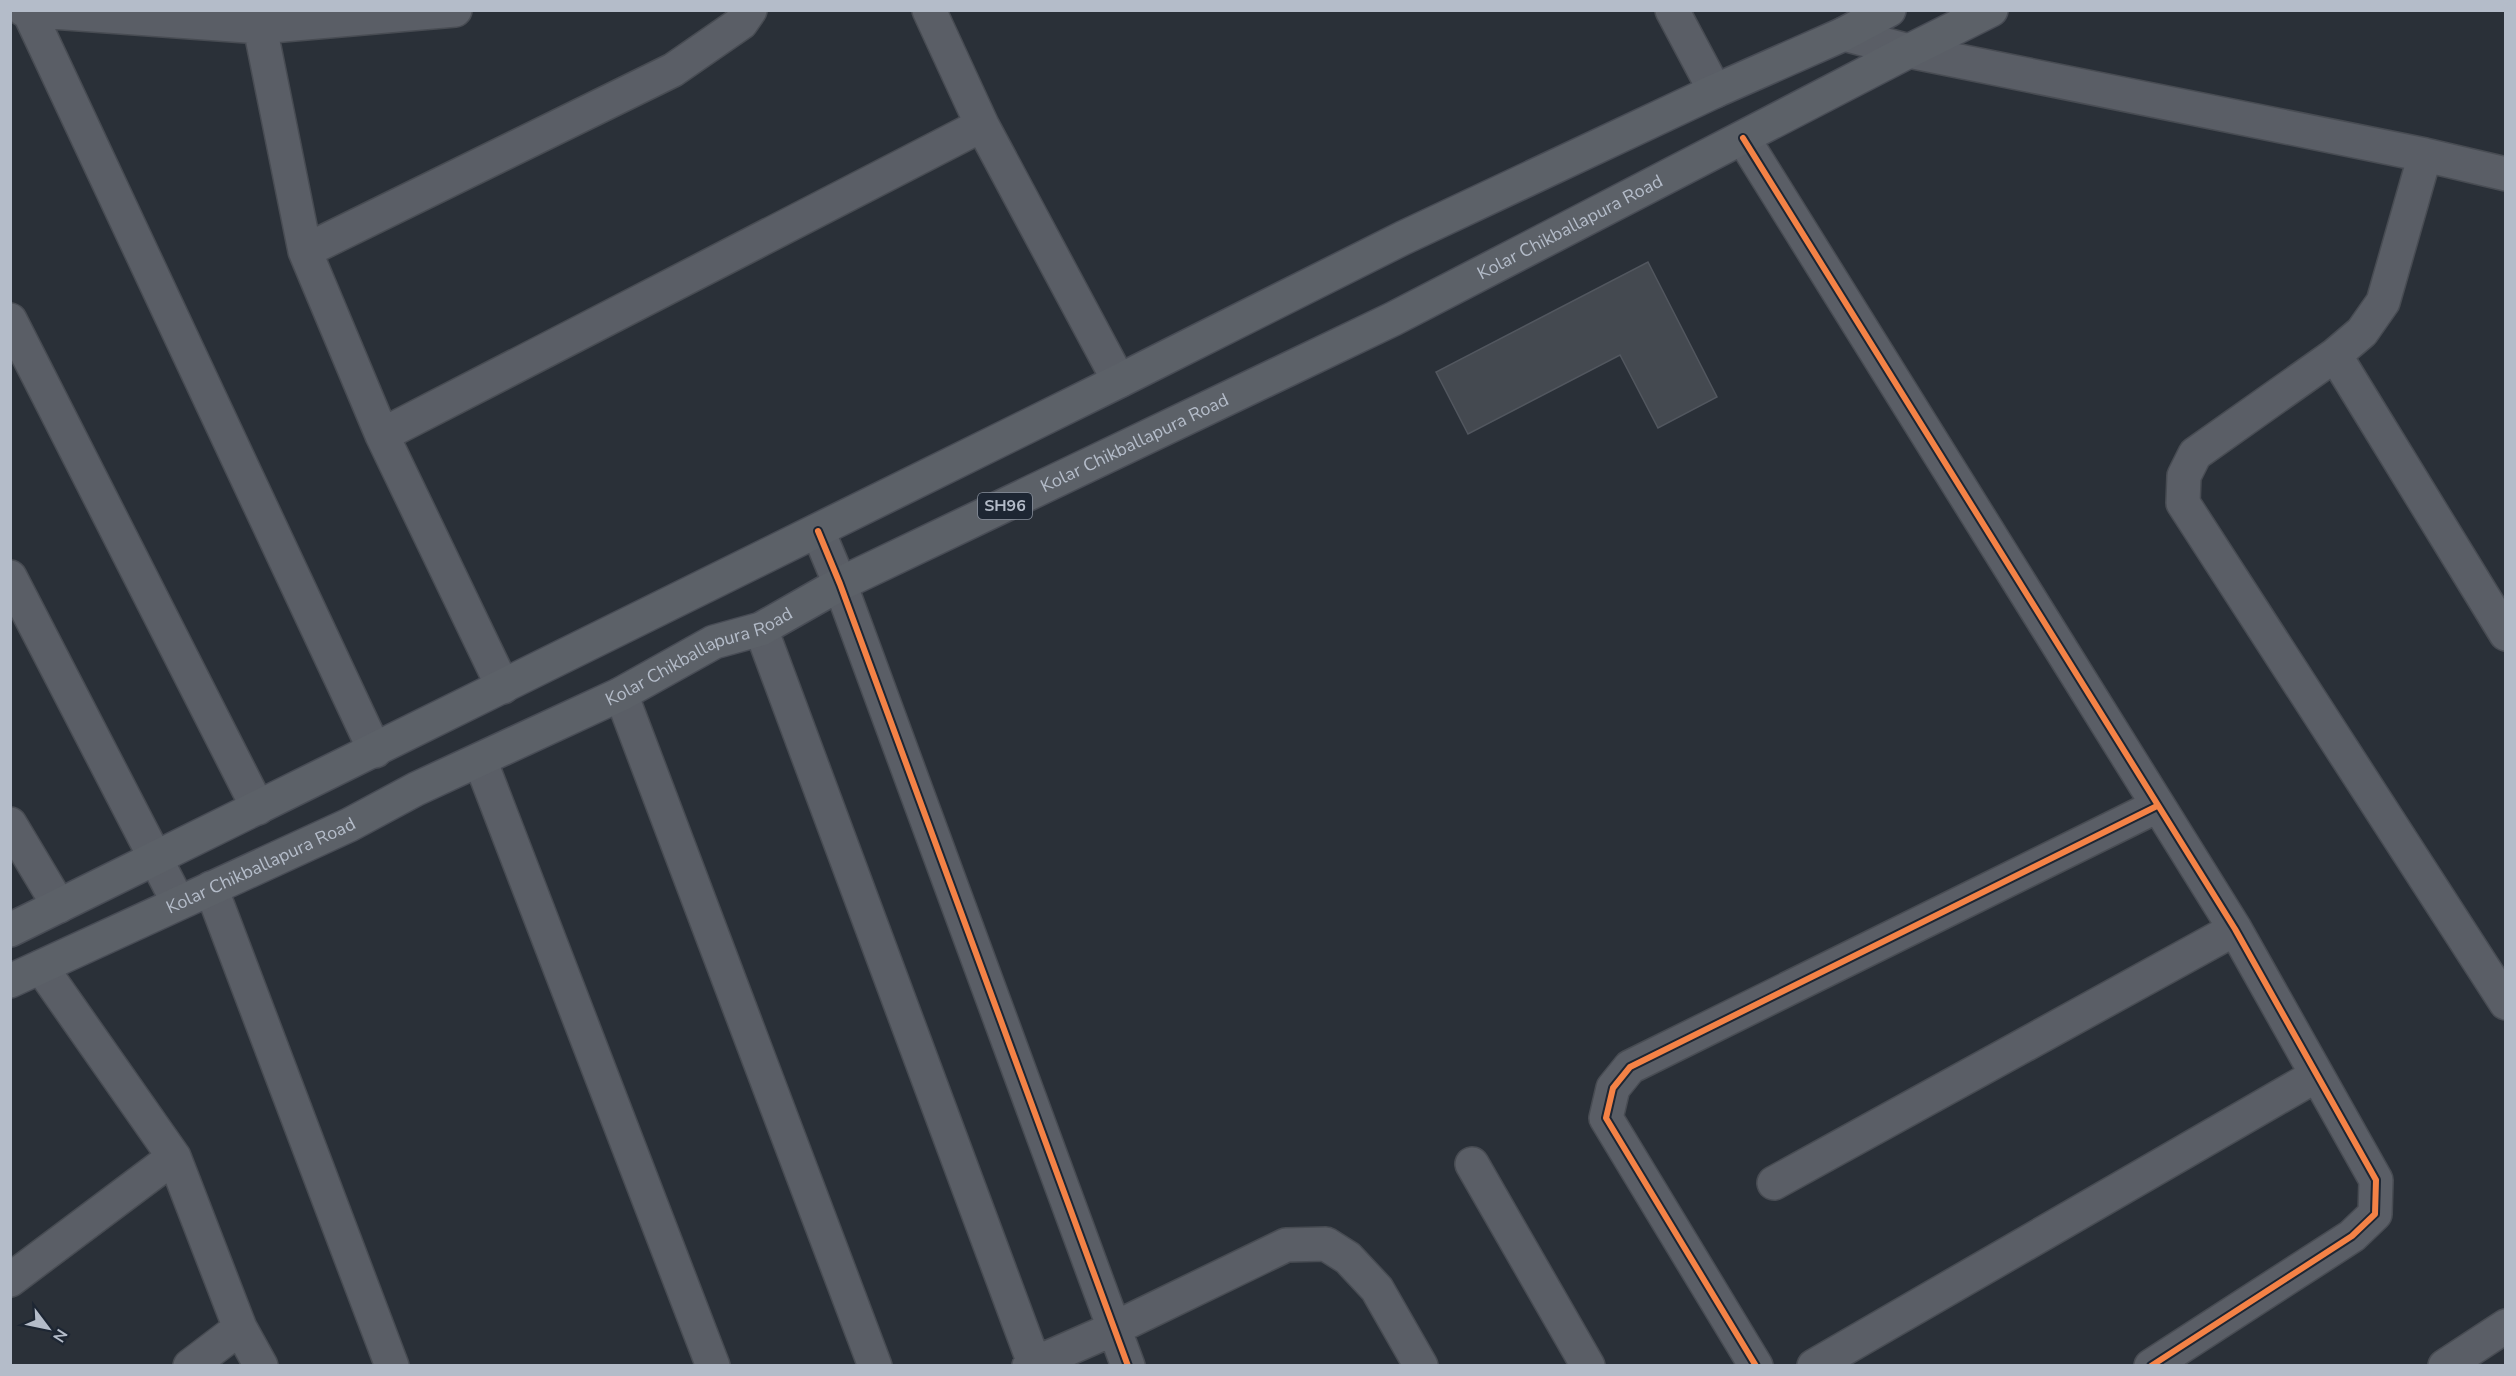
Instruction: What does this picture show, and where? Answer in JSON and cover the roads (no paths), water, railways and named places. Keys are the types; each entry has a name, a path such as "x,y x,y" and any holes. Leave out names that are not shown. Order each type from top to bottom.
{"main road":[{"path":"10,930 375,751 1404,238 1715,91 1844,34 1889,10"},
{"name":"Kolar Chikballapura Road","path":"10,981 349,825 416,789 621,694 714,642 761,629 840,584 1393,319 1991,10"}],"street":[{"path":"24,10 114,13 261,27 337,16 455,10"},
{"path":"305,251 673,70 741,23 750,10"},
{"path":"929,10 982,125 1119,381"},
{"path":"1672,10 1715,91"},
{"path":"28,11 375,751"},
{"path":"261,27 305,251 382,435 503,687"},
{"path":"1844,34 1909,51 2426,155 2505,174"},
{"path":"382,435 982,125"},
{"path":"1743,138 2235,929 2376,1180 2375,1214 2352,1236 2151,1365"},
{"path":"2426,155 2383,302 2362,332 2335,355 2195,454 2184,476 2183,503 2505,1004"},
{"path":"10,320 258,808"},
{"path":"2335,355 2505,634"},
{"path":"818,531 840,584 1128,1365"},
{"path":"10,577 178,903"},
{"path":"761,629 1031,1364 1113,1329 1286,1245 1326,1244 1348,1258 1377,1289 1421,1365"},
{"path":"621,694 875,1365"},
{"path":"480,760 713,1365"},
{"path":"1756,1365 1606,1118 1613,1088 1630,1066 2157,806"},
{"path":"10,824 59,906"},
{"path":"211,888 392,1365"},
{"path":"1774,1183 2235,929"},
{"path":"41,967 174,1157 240,1328 261,1365"},
{"path":"1814,1365 2317,1075"},
{"path":"10,1281 174,1157"},
{"path":"1472,1164 1580,1362"},
{"path":"2445,1365 2505,1326"},
{"path":"190,1365 240,1328"}]}
